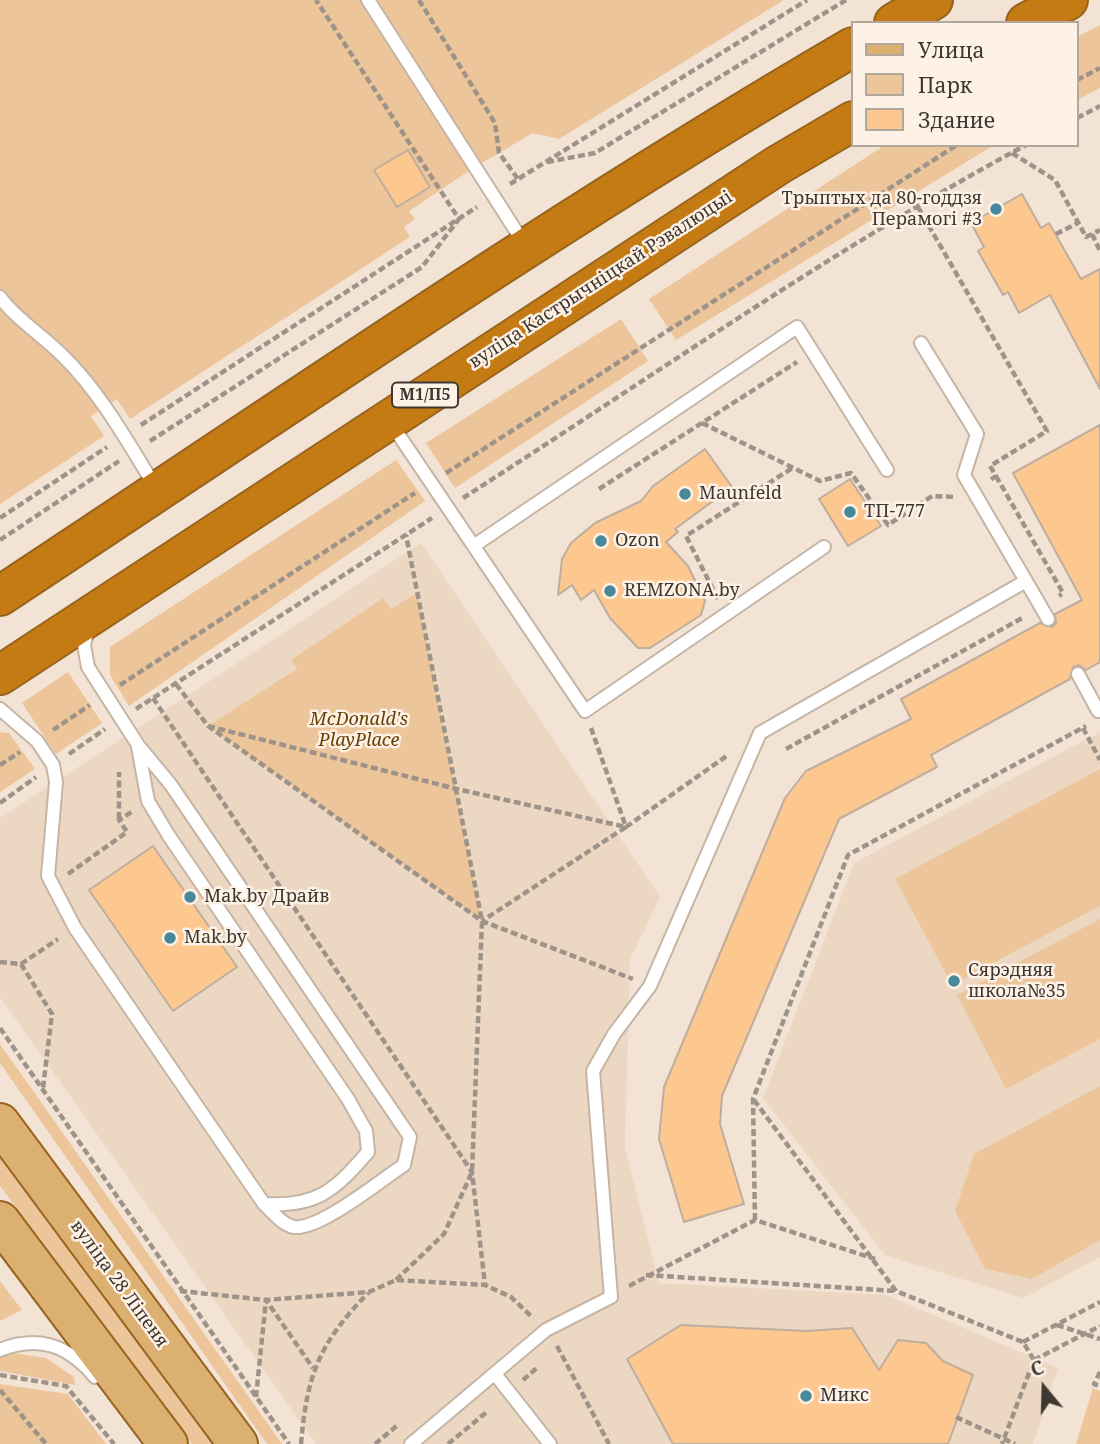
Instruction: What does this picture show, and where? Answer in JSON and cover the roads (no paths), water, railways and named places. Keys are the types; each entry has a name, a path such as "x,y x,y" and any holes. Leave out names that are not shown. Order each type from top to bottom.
{"highway":[{"path":"897,21 933,0"},
{"path":"1030,21 1068,0"},
{"path":"0,596 527,248 762,100 852,48"},
{"name":"вуліца Кастрычніцкай Рэвалюцыі","path":"0,675 778,165 852,122"}],"main road":[{"name":"вуліца 28 Ліпеня","path":"0,1123 238,1444"},
{"path":"0,1222 165,1444"}],"lane":[{"path":"369,0 527,248"},
{"path":"0,297 11,312 64,357 124,437 158,492"},
{"path":"475,545 797,327 887,470"},
{"path":"921,343 977,434 964,475 1048,619"},
{"path":"388,419 585,711 824,547"},
{"path":"411,1444 545,1330 611,1297 593,1071 614,1034 650,986 760,733 1026,581"},
{"path":"0,709 37,741 53,765 56,782 48,876 75,928 264,1204 284,1223 296,1227 316,1223 404,1165 410,1137 171,785 138,745 88,667 84,645 91,615"},
{"path":"1078,674 1094,717"},
{"path":"138,745 148,801 366,1131 368,1152 346,1178 320,1196 296,1206 264,1204"},
{"path":"0,1349 22,1343 51,1343 64,1348 82,1363 106,1390"},
{"path":"495,1374 550,1444"},
{"path":"134,1420 165,1444"}],"place":[{"name":"Трыптых да 80-годдзя Перамогі #3","path":"996,209"},
{"name":"Maunfeld","path":"685,494"},
{"name":"ТП-777","path":"850,512"},
{"name":"Ozon","path":"601,541"},
{"name":"REMZONA.by","path":"610,591"},
{"name":"Маk.by Драйв","path":"190,897"},
{"name":"Mak.by","path":"170,938"},
{"name":"Сярэдняя школа№35","path":"954,981"},
{"name":"Микс","path":"806,1396"}],"park label":[{"name":"McDonald's PlayPlace","path":"359,730"}]}
